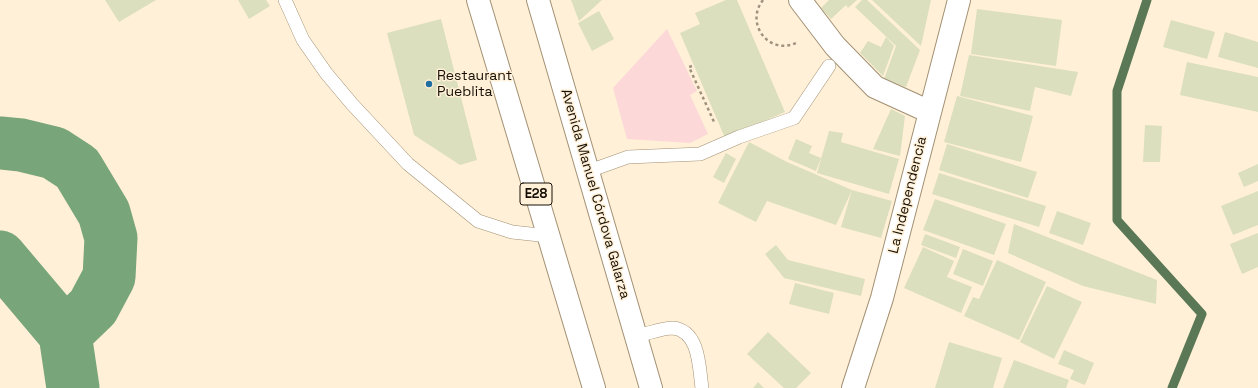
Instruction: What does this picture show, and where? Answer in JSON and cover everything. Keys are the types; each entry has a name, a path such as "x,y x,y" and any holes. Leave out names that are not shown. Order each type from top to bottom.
{"main road":[{"name":"E28","path":"478,0 594,388"},
{"name":"Avenida Manuel Córdova Galarza","path":"538,0 652,388"},
{"path":"800,0 835,46 876,87 930,112"},
{"name":"La Independencia","path":"853,388 882,298 959,0"}],"lane":[{"path":"285,0 303,40 326,73 352,104 408,164 478,221 512,232 549,236"},
{"path":"589,171 628,156 700,154 724,145 739,137 794,118 829,66"},
{"path":"636,336 673,328 686,332 695,345 702,388"}],"path":[{"path":"763,0 759,5 756,16 757,27 762,36 771,43 781,46 792,45 802,40 829,66"},
{"path":"692,66 689,67 724,145"}],"shaded area":[{"path":"667,29 697,91 690,95 708,134 690,143 627,139 613,88"}],"building":[{"path":"105,0 156,0 119,22"},
{"path":"238,0 266,0 270,6 249,19"},
{"path":"571,0 602,0 579,21"},
{"path":"726,0 737,0 785,112 725,138 680,33 700,24 695,13"},
{"path":"829,0 857,0 848,8 846,5 831,19 821,8"},
{"path":"862,0 867,0 920,50 906,87 884,79 896,46 855,7"},
{"path":"872,0 931,0 921,46"},
{"path":"977,9 1062,20 1056,66 971,54"},
{"path":"599,11 614,39 592,51 578,23"},
{"name":"Restaurant Pueblita","path":"441,19 477,160 460,165 414,135 387,33"},
{"path":"1171,20 1215,32 1207,59 1163,47"},
{"path":"1225,32 1258,42 1258,68 1218,57"},
{"path":"886,37 894,46 883,76 860,53 868,41 881,47"},
{"path":"969,55 1078,72 1071,96 1035,87 1030,111 960,96"},
{"path":"1187,62 1258,77 1258,112 1180,95"},
{"path":"957,96 1033,116 1021,162 944,142"},
{"path":"891,109 905,116 900,156 873,149"},
{"path":"1145,125 1162,126 1160,162 1143,162"},
{"path":"829,131 843,133 841,142 899,159 889,194 817,173"},
{"path":"796,139 812,146 809,153 821,158 816,171 788,159"},
{"path":"749,142 787,162 852,190 836,225 767,201 756,222 718,203"},
{"path":"947,144 1037,172 1028,198 939,170"},
{"path":"726,153 736,159 724,183 713,177"},
{"path":"1258,164 1258,181 1244,187 1238,173"},
{"path":"939,173 1046,206 1039,227 932,194"},
{"path":"852,190 892,201 881,238 841,227"},
{"path":"1258,191 1258,225 1233,235 1221,206"},
{"path":"935,199 1006,224 994,255 923,230"},
{"path":"1057,211 1091,223 1083,245 1049,233"},
{"path":"1014,224 1157,280 1156,304 1083,286 1008,253"},
{"path":"1258,233 1258,267 1242,274 1230,244"},
{"path":"925,234 960,247 956,258 921,245"},
{"path":"776,245 788,260 865,279 861,296 784,278 765,254"},
{"path":"923,247 954,261 947,277 972,287 961,313 904,288"},
{"path":"963,249 993,261 983,286 953,274"},
{"path":"997,260 1046,282 1019,340 964,316 973,297 979,299"},
{"path":"795,283 834,293 829,314 789,304"},
{"path":"1047,286 1082,302 1054,359 1020,342"},
{"path":"768,332 811,373 796,388 784,388 747,354"},
{"path":"949,342 1002,358 993,388 935,388"},
{"path":"1064,350 1094,363 1085,385 1070,379 1074,370 1058,364"},
{"path":"1014,360 1069,380 1066,388 1003,388"},
{"path":"758,382 764,388 753,388"}],"waterway":[{"path":"1147,0 1117,91 1117,220 1202,314 1172,388"},
{"path":"0,143 21,145 54,153 77,168 104,213 111,238 109,277 93,307 65,334"},
{"path":"0,257 65,334 73,388"}],"place":[{"name":"Restaurant Pueblita","path":"429,84"}]}
